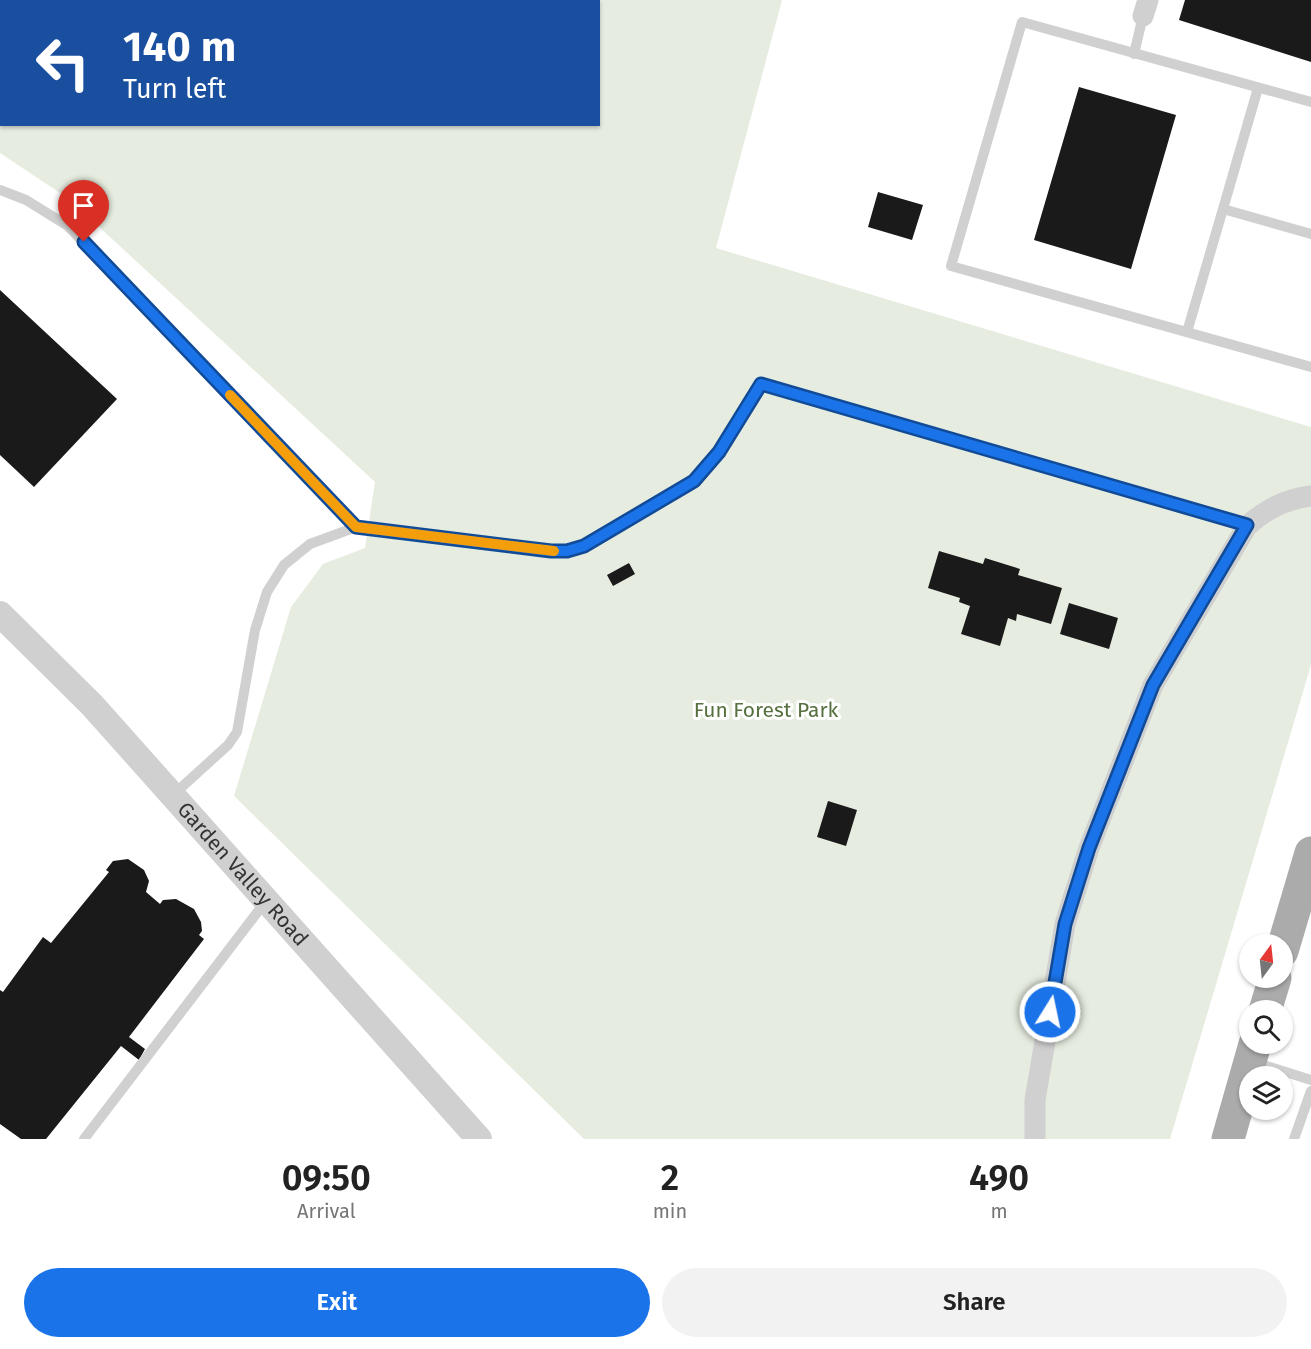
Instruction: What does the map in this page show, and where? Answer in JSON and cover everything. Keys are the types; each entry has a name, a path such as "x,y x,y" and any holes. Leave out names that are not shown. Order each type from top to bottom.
{"main road":[{"path":"1287,934 1311,853"},
{"path":"1228,1139 1252,1054"}],"street":[{"path":"1035,1139 1035,1100 1065,924 1089,848 1153,685 1247,525 1271,506 1288,499 1311,496"},
{"name":"Garden Valley Road","path":"0,614 92,705 479,1139"}],"lane":[{"path":"1134,54 1146,8"},
{"path":"1311,102 1022,22 951,266 1311,368"},
{"path":"1187,332 1258,88"},
{"path":"0,190 27,200 69,226 356,527"},
{"path":"1223,209 1311,234"},
{"path":"173,795 228,745 237,732 255,630 267,592 284,565 310,544 356,527 551,551 567,551 584,546 694,481 719,452 761,384 1247,525"},
{"path":"84,1139 267,900"},
{"path":"1257,1054 1311,1080"},
{"path":"1294,1139 1311,1091"}],"green space":[{"name":"Fun Forest Park","path":"600,0 782,0 716,248 1311,427 1311,665 1170,1139 584,1139 234,796 291,607 323,564 365,548 375,482 69,199 0,153 0,126 600,126"}],"building":[{"path":"1185,0 1311,0 1311,62 1179,20"},
{"path":"1079,87 1176,115 1131,269 1034,240"},
{"path":"878,192 923,205 912,240 868,227"},
{"path":"0,290 117,399 34,487 0,455"},
{"path":"939,551 983,564 985,558 1020,569 1018,575 1062,588 1051,624 1017,614 1016,621 1008,618 1000,646 961,634 970,606 959,602 960,598 928,588"},
{"path":"629,563 635,574 613,586 607,575"},
{"path":"1069,603 1118,618 1109,649 1060,634"},
{"path":"828,801 857,810 846,846 817,837"},
{"path":"128,859 144,870 149,881 146,892 160,904 163,900 176,899 194,909 201,922 202,931 199,935 204,939 129,1037 145,1049 139,1060 121,1046 46,1139 21,1139 0,1124 0,990 3,992 43,937 51,943 109,872 106,870 113,861"}],"slow traffic":[{"path":"230,395 356,527 554,551"}],"route":[{"path":"84,242 356,527 551,551 567,551 584,546 681,491 694,481 719,452 761,384 1247,525 1153,685 1089,848 1065,924 1050,1012"}]}
